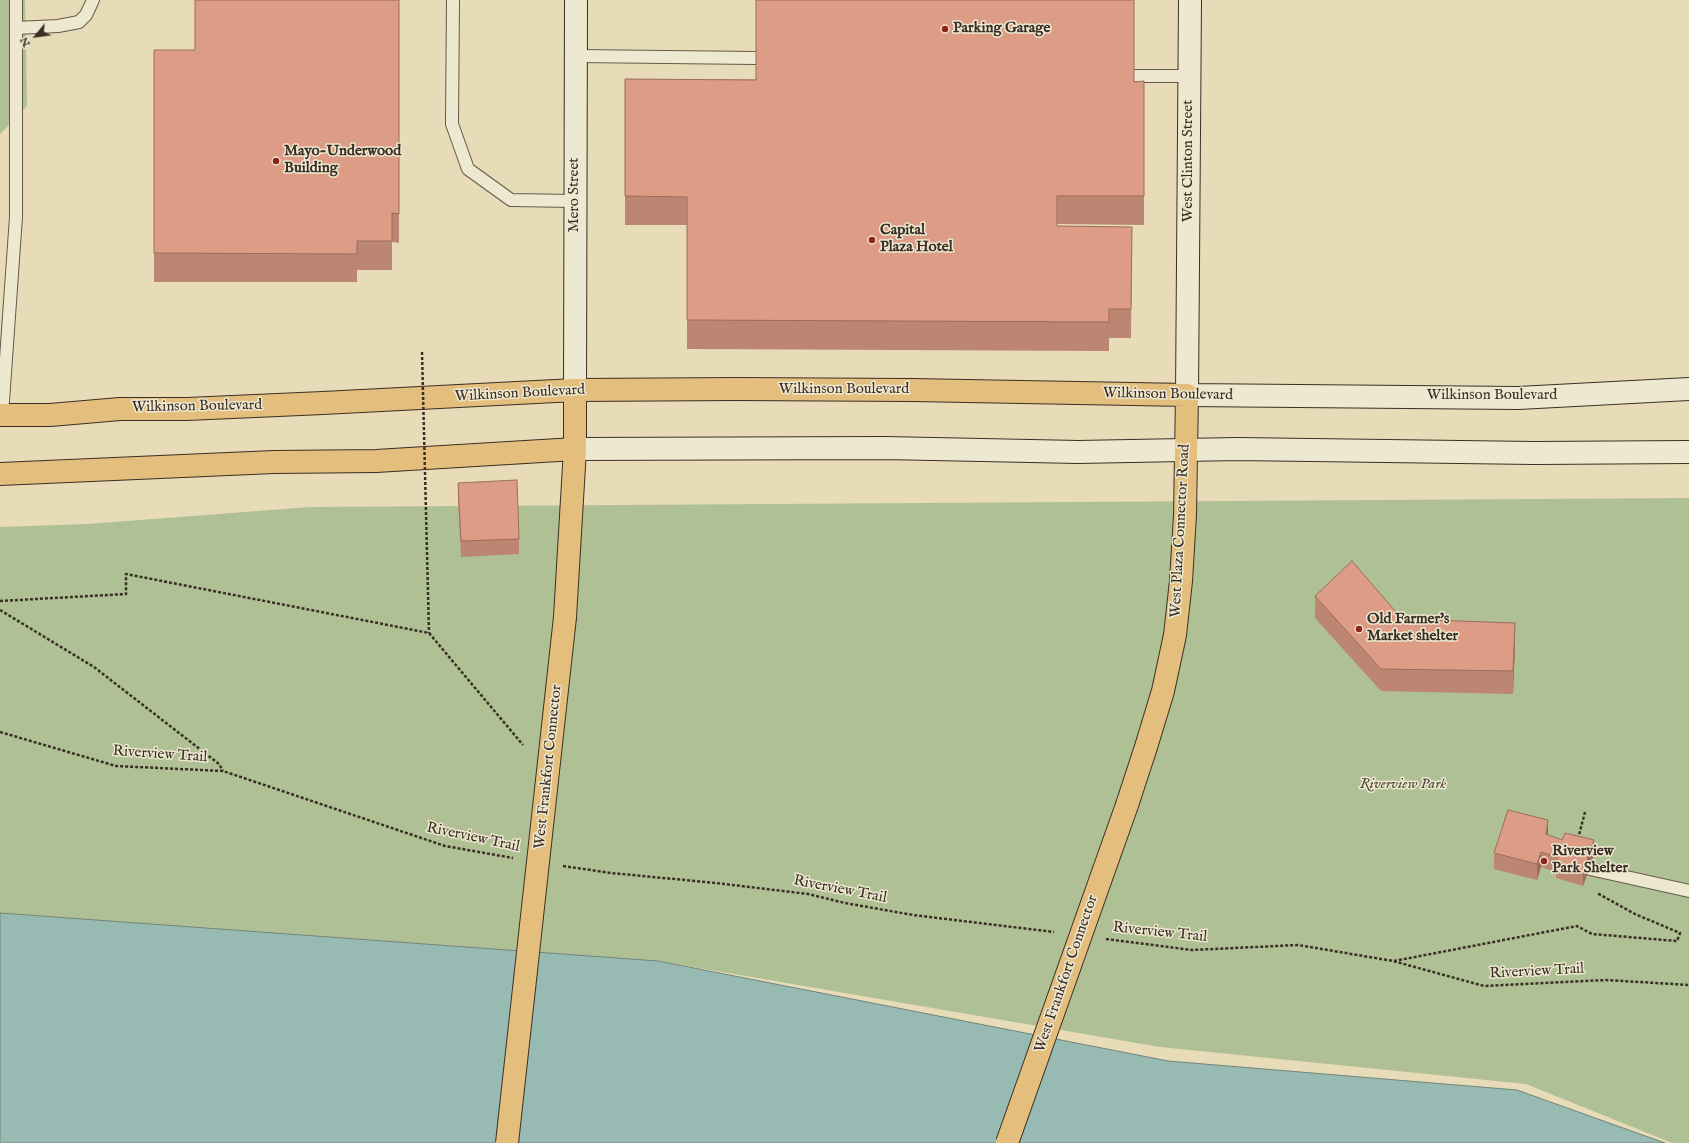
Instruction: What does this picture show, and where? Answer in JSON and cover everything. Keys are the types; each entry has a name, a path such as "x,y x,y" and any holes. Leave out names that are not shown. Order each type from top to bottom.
{"highway":[{"name":"Wilkinson Boulevard","path":"1,415 50,415 120,409 187,409 331,403 575,390 888,390 1187,395"},
{"name":"West Frankfort Connector","path":"507,1143 566,617 575,449 575,390"},
{"name":"West Plaza Connector Road","path":"1127,805 1161,698 1175,635 1182,581 1187,395"},
{"path":"0,474 274,462 376,461 575,449"},
{"name":"West Frankfort Connector","path":"1007,1143 1127,805"}],"main road":[{"name":"Mero Street","path":"575,390 576,0"},
{"name":"West Clinton Street","path":"1187,395 1190,0"},
{"name":"Wilkinson Boulevard","path":"1187,395 1518,398 1689,388"},
{"path":"575,449 885,448 1078,452 1237,449 1534,453 1689,452"}],"lane":[{"path":"1,415 16,217 16,0"},
{"path":"16,28 58,26 79,22 86,15 94,0"},
{"path":"453,0 452,124 468,169 511,200 575,201"},
{"path":"576,56 756,58"},
{"path":"1133,76 1190,76"},
{"path":"1590,869 1689,891"}],"path":[{"path":"422,352 429,633 523,745"},
{"path":"0,601 126,594 126,574 429,633"},
{"path":"0,610 94,667 220,764 223,771"},
{"name":"Riverview Trail","path":"0,732 116,766 223,771 445,846 517,858"},
{"path":"1577,843 1585,812"},
{"name":"Riverview Trail","path":"556,865 611,873 808,894 845,903 913,915 1058,933"},
{"path":"1393,961 1577,926 1592,934 1677,941 1680,933 1635,914 1596,893"},
{"name":"Riverview Trail","path":"1104,938 1192,950 1298,946 1393,961 1484,986 1606,980 1689,985"}],"green space":[{"path":"0,0 25,0 27,106 0,134"},
{"name":"Riverview Park","path":"1689,498 1689,1143 1672,1143 1526,1084 1160,1047 658,961 0,913 0,527 88,524 310,507"}],"water":[{"path":"0,913 658,961 1168,1061 1517,1090 1665,1143 0,1143"}],"building":[{"name":"Mayo-Underwood Building","path":"195,0 399,0 399,214 392,213 392,241 357,241 357,254 154,253 154,50 195,50"},
{"name":"Capital Plaza Hotel","path":"756,0 1134,0 1134,82 1144,81 1144,196 1057,196 1057,226 1132,227 1131,309 1109,309 1109,322 687,320 687,197 625,196 625,79 756,80"},
{"path":"517,480 519,539 461,541 458,483"},
{"path":"1352,561 1402,619 1515,623 1513,671 1381,669 1315,596"},
{"path":"1508,810 1548,820 1546,834 1562,840 1565,833 1594,840 1583,871 1556,862 1558,857 1541,852 1537,864 1494,853"}],"place":[{"name":"Parking Garage","path":"945,29"},
{"name":"Mayo-Underwood Building","path":"276,161"},
{"name":"Capital Plaza Hotel","path":"872,240"},
{"name":"Old Farmer's Market shelter","path":"1359,629"},
{"name":"Riverview Park Shelter","path":"1544,861"}]}
